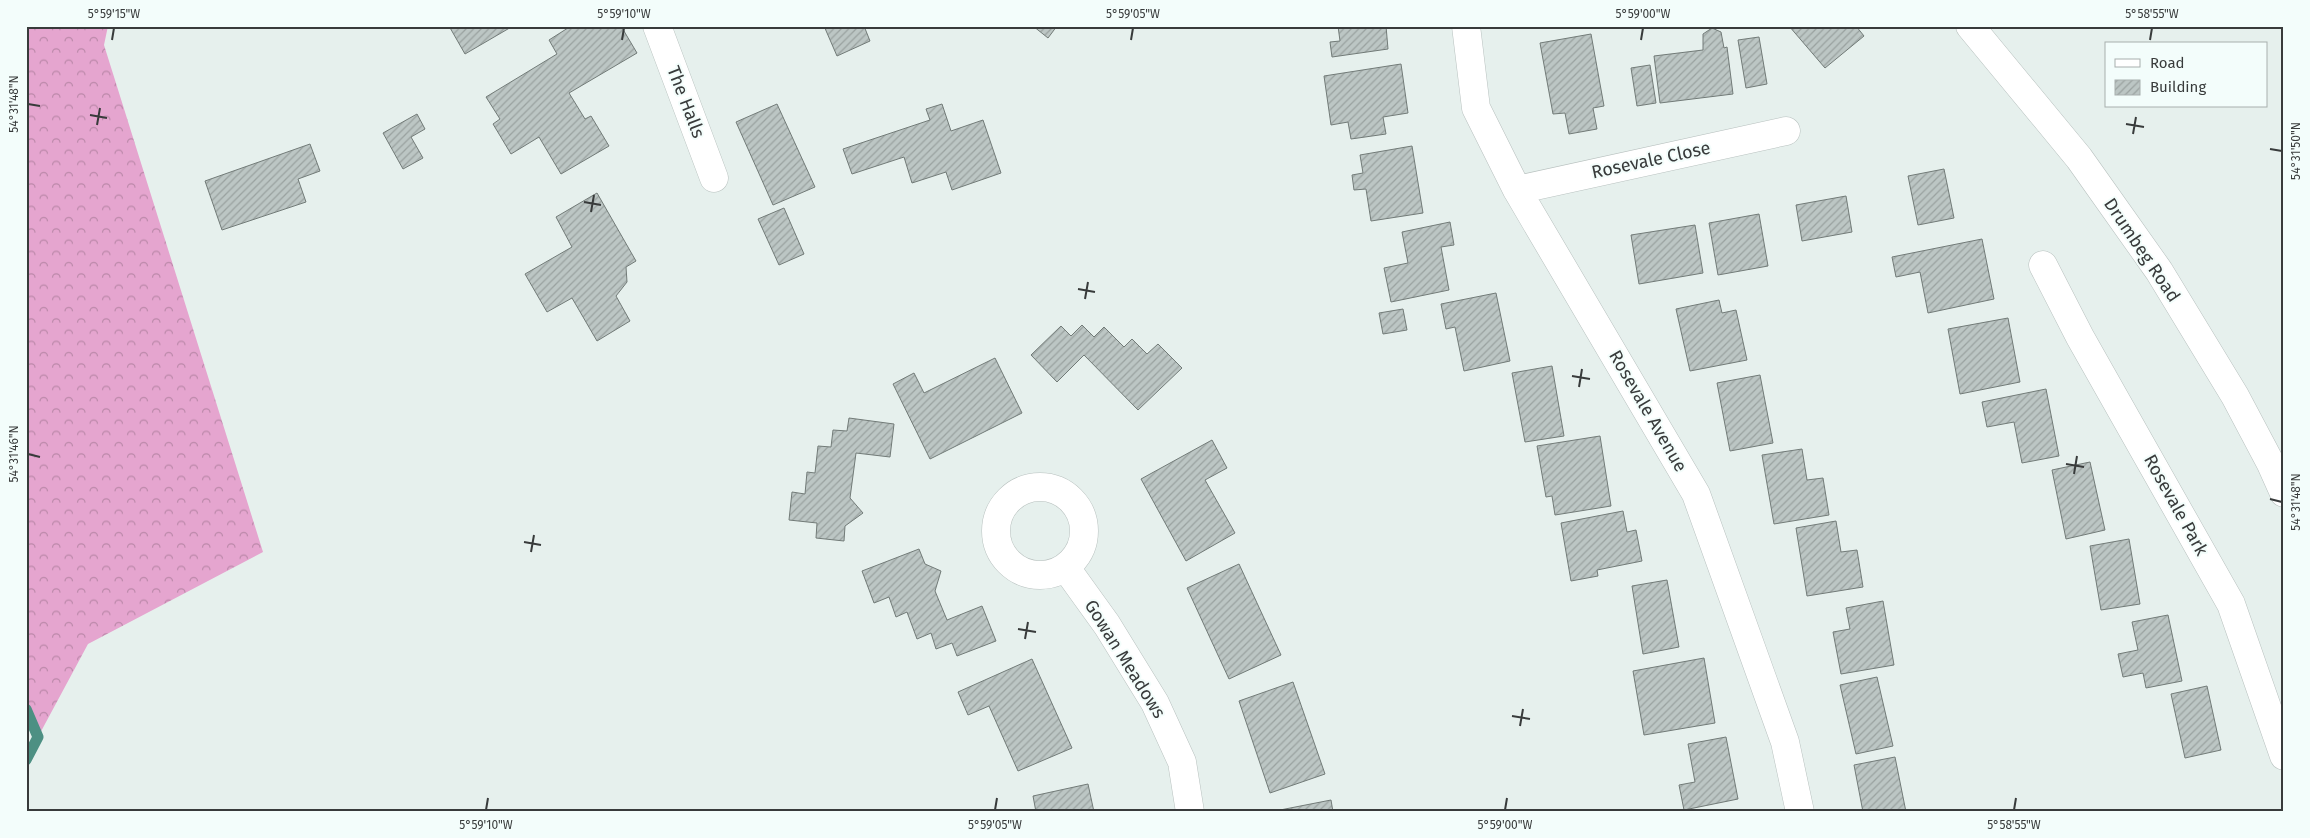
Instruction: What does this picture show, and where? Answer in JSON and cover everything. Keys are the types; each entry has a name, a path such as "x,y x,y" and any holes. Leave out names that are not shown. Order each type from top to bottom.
{"street":[{"name":"The Halls","path":"657,26 714,178"},
{"name":"Rosevale Avenue","path":"1466,26 1476,108 1517,190 1696,494 1785,742 1800,812"},
{"name":"Drumbeg Road","path":"1970,26 2079,158 2158,271 2235,396 2271,464 2284,494"},
{"name":"Rosevale Close","path":"1517,190 1786,131"},
{"name":"Rosevale Park","path":"2043,265 2080,337 2231,604 2284,756"},
{"name":"Gowan Meadows","path":"1066,568 1107,625 1155,703 1182,762 1190,812"}],"green space":[{"path":"26,26 108,26 104,45 263,552 88,644 38,737 26,709"}],"building":[{"path":"449,26 513,26 465,54"},
{"path":"571,26 621,26 637,53 569,93 585,119 591,116 609,146 561,174 539,137 511,154 493,124 500,119 486,97 557,54 549,40"},
{"path":"824,26 864,26 870,41 837,56"},
{"path":"1033,26 1057,26 1048,38"},
{"path":"1338,26 1386,26 1388,49 1332,57 1330,42 1340,41"},
{"path":"1789,26 1856,26 1864,36 1825,68"},
{"path":"1712,28 1721,32 1724,48 1727,47 1733,94 1660,103 1654,56 1703,50 1703,34"},
{"path":"1591,34 1604,106 1593,108 1597,129 1569,134 1565,113 1553,114 1540,43"},
{"path":"1759,37 1767,84 1746,88 1738,40"},
{"path":"1401,64 1408,113 1383,117 1386,134 1351,139 1348,122 1331,125 1324,76"},
{"path":"1650,65 1656,103 1637,106 1631,68"},
{"path":"777,104 815,187 773,205 736,122"},
{"path":"942,104 951,131 983,120 1001,173 952,190 946,172 912,183 904,157 852,174 843,149 930,120 926,109"},
{"path":"417,114 425,129 411,137 423,158 403,169 383,133"},
{"path":"310,144 320,171 298,179 306,202 222,230 205,181"},
{"path":"1412,146 1423,213 1371,221 1366,189 1354,190 1352,175 1363,173 1360,155"},
{"path":"1944,169 1954,218 1918,225 1908,176"},
{"path":"597,193 636,261 626,267 627,282 616,296 630,321 597,341 572,298 547,312 525,274 572,247 556,217"},
{"path":"1846,196 1852,232 1802,241 1796,205"},
{"path":"784,208 804,254 779,265 758,219"},
{"path":"1759,214 1768,266 1718,275 1709,223"},
{"path":"1450,222 1454,245 1441,247 1449,290 1391,302 1384,268 1408,263 1402,232"},
{"path":"1695,225 1703,273 1639,284 1631,235"},
{"path":"1982,239 1994,299 1928,313 1920,272 1896,277 1892,257"},
{"path":"1496,293 1510,361 1464,371 1455,327 1446,329 1441,304"},
{"path":"1719,300 1722,313 1736,310 1747,360 1690,371 1676,309"},
{"path":"1403,309 1407,330 1383,334 1379,313"},
{"path":"2008,318 2020,382 1960,394 1948,329"},
{"path":"1082,325 1094,337 1104,327 1124,347 1132,339 1147,354 1158,344 1182,368 1138,410 1084,355 1057,382 1031,355 1061,326 1071,336"},
{"path":"995,358 1022,413 930,459 893,384 914,373 924,393"},
{"path":"1552,366 1564,436 1525,442 1512,373"},
{"path":"1760,375 1773,443 1730,451 1717,383"},
{"path":"2046,389 2059,456 2022,463 2014,422 1987,427 1982,402"},
{"path":"849,418 894,424 890,457 856,453 850,498 863,513 845,526 844,541 816,538 817,523 789,520 792,492 805,494 807,472 815,473 818,446 831,447 833,430 847,431"},
{"path":"1600,436 1611,506 1555,515 1552,496 1546,497 1537,446"},
{"path":"1212,440 1227,468 1205,480 1235,533 1186,561 1141,479"},
{"path":"1802,449 1807,480 1823,478 1829,515 1774,524 1762,455"},
{"path":"2090,462 2105,530 2066,539 2052,470"},
{"path":"1623,511 1627,532 1636,530 1642,561 1597,570 1598,576 1571,581 1561,523"},
{"path":"1836,521 1841,552 1857,550 1863,587 1807,596 1796,528"},
{"path":"2129,539 2140,604 2101,610 2090,546"},
{"path":"919,549 925,564 941,571 935,591 947,620 982,606 996,641 957,656 952,643 936,649 931,633 917,639 907,612 896,617 889,597 874,603 862,571"},
{"path":"1239,564 1281,655 1229,679 1187,588"},
{"path":"1667,580 1679,647 1643,654 1632,586"},
{"path":"1883,601 1894,665 1841,674 1833,632 1850,629 1846,608"},
{"path":"2168,615 2182,681 2146,688 2143,673 2123,677 2118,654 2138,650 2132,622"},
{"path":"1704,658 1715,723 1644,735 1633,671"},
{"path":"1032,659 1072,748 1018,771 989,706 968,715 958,692"},
{"path":"1877,677 1893,746 1856,754 1840,685"},
{"path":"1293,682 1325,774 1270,793 1239,701"},
{"path":"2207,686 2221,750 2185,758 2171,694"},
{"path":"1726,737 1738,799 1684,810 1679,785 1695,782 1688,744"},
{"path":"1895,757 1906,812 1863,812 1854,765"},
{"path":"1088,784 1094,812 1036,812 1033,796"},
{"path":"1331,800 1333,812 1275,811"}],"waterway":[{"path":"26,709 38,737 26,760"}]}
